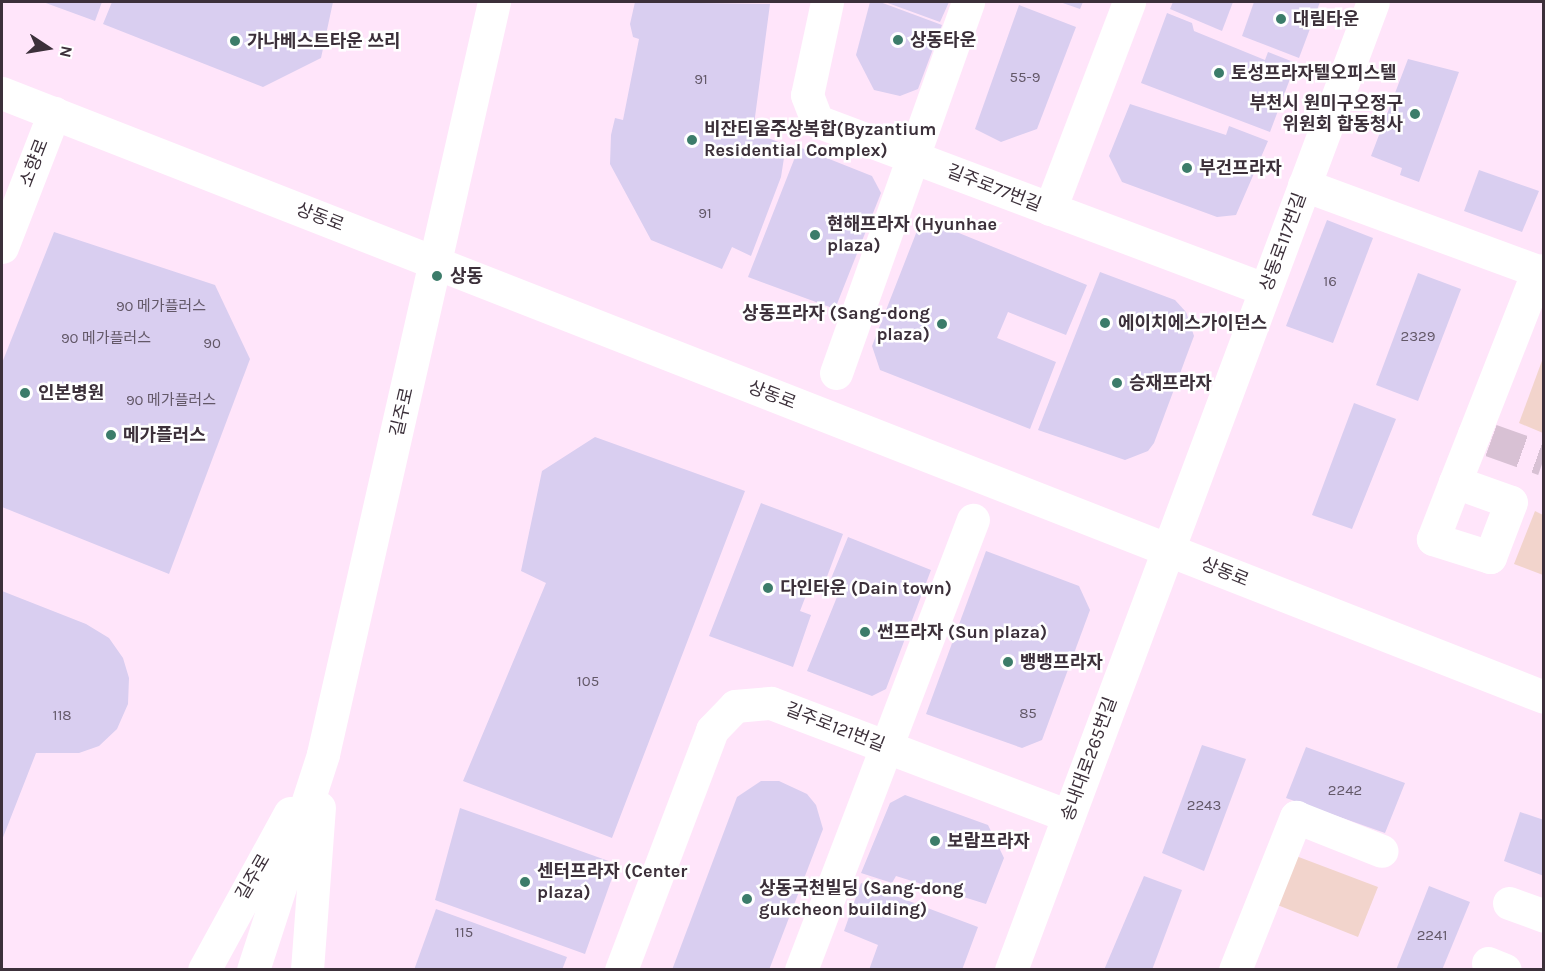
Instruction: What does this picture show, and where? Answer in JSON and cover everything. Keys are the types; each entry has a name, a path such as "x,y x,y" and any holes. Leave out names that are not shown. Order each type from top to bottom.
{"street":[{"name":"길주로","path":"472,2 481,70"},
{"name":"길주로","path":"256,961 323,754 481,70 494,2"},
{"name":"길주로","path":"481,70 510,2"},
{"name":"길주로77번길","path":"827,2 807,95 818,121 1265,289"},
{"path":"836,373 968,2"},
{"name":"길주로77번길","path":"1050,209 1129,2"},
{"name":"상동로117번길","path":"1168,549 1372,2"},
{"name":"상동로","path":"2,93 1544,697"},
{"name":"소향로","path":"2,247 54,113"},
{"path":"1304,185 1540,271 1483,437 1455,482"},
{"path":"801,969 973,520"},
{"name":"송내대로265번길","path":"1011,969 1168,549"},
{"name":"길주로121번길","path":"621,969 712,730 735,706 771,703 1068,816"},
{"name":"길주로","path":"204,969 323,754"},
{"name":"길주로","path":"307,969 323,754"},
{"path":"1240,968 1296,817 1383,851"},
{"path":"1509,903 1544,916"}],"shaded area":[{"path":"1544,358 1543,433 1519,423"},
{"path":"1535,511 1543,515 1543,575 1514,564"},
{"path":"1296,856 1378,887 1358,937 1275,904"}],"building":[{"path":"43,2 102,2 95,21"},
{"name":"가나베스트타운 쓰리","path":"112,2 333,2 321,58 263,87 103,24"},
{"name":"비잔티움주상복합(Byzantium Residential Complex)","path":"635,2 770,4 753,132 786,145 781,177 751,256 732,247 722,269 651,240 610,164 611,135 615,118 623,120 639,39 633,37 630,24"},
{"name":"상동타운","path":"870,2 880,2 942,25 918,89 900,96 874,90 856,55"},
{"path":"885,2 949,2 940,22"},
{"path":"1060,2 1083,2 1080,9"},
{"path":"1173,2 1233,2 1222,31 1170,9"},
{"name":"대림타운","path":"1254,2 1320,2 1299,58 1242,36"},
{"path":"1019,5 1076,27 1037,129 1001,142 975,129"},
{"name":"토성프라자텔오피스텔","path":"1167,13 1192,23 1194,31 1265,60 1268,52 1296,63 1270,132 1141,83"},
{"name":"부천시 원미구오정구 위원회 합동청사","path":"1408,59 1459,72 1419,182 1400,175 1402,168 1371,156"},
{"name":"부건프라자","path":"1130,104 1226,135 1229,126 1268,141 1236,215 1217,217 1122,182 1109,156"},
{"name":"현해프라자 (Hyunhae plaza)","path":"799,147 872,176 881,193 835,309 748,277"},
{"path":"1479,170 1539,191 1522,232 1464,211"},
{"name":"상동프라자 (Sang-dong plaza)","path":"922,218 1087,285 1066,335 1008,312 997,338 1056,362 1030,429 880,370 872,346"},
{"path":"1327,220 1373,238 1333,343 1286,326"},
{"name":"메가플러스","path":"54,232 215,285 250,359 169,574 2,507 2,363"},
{"name":"승재프라자","path":"1100,272 1175,300 1186,312 1194,336 1154,443 1148,451 1125,460 1038,430"},
{"path":"1418,273 1461,289 1418,401 1376,385"},
{"path":"1354,403 1396,419 1352,529 1312,515"},
{"path":"595,437 745,491 612,838 463,781 546,583 521,571 542,471"},
{"name":"다인타운 (Dain town)","path":"761,503 843,534 822,590 810,585 800,611 811,615 793,667 709,636"},
{"name":"썬프라자 (Sun plaza)","path":"848,537 931,570 886,689 872,696 807,671 839,592 828,586"},
{"name":"뱅뱅프라자","path":"986,551 1079,586 1090,610 1042,740 1022,748 926,714"},
{"path":"2,591 86,624 109,638 123,658 129,678 128,704 117,729 99,746 79,753 36,753 2,840"},
{"path":"1202,745 1246,759 1204,871 1162,853"},
{"path":"1306,747 1405,783 1385,833 1286,798"},
{"name":"상동국천빌딩 (Sang-dong gukcheon building)","path":"761,781 779,781 807,794 816,805 823,829 769,970 672,970 737,797"},
{"name":"보람프라자","path":"905,795 988,825 1004,858 986,904 896,876 892,883 861,873 890,803"},
{"name":"센터프라자 (Center plaza)","path":"460,808 617,864 585,954 435,900"},
{"path":"1520,812 1544,820 1544,876 1504,861"},
{"path":"1144,876 1182,890 1152,970 1104,970"},
{"path":"861,883 978,927 962,970 869,970 878,945 844,931"},
{"path":"1429,886 1470,902 1442,970 1396,970"},
{"path":"436,909 567,957 562,970 414,970"}],"tunnel":[{"path":"1491,440 1544,459"}],"place":[{"name":"대림타운","path":"1281,19"},
{"name":"상동타운","path":"898,40"},
{"name":"가나베스트타운 쓰리","path":"235,41"},
{"name":"토성프라자텔오피스텔","path":"1219,73"},
{"name":"부천시 원미구오정구 위원회 합동청사","path":"1415,114"},
{"name":"비잔티움주상복합(Byzantium Residential Complex)","path":"692,140"},
{"name":"부건프라자","path":"1187,168"},
{"name":"현해프라자 (Hyunhae plaza)","path":"815,235"},
{"name":"상동","path":"437,276"},
{"name":"에이치에스가이던스","path":"1105,323"},
{"name":"상동프라자 (Sang-dong plaza)","path":"942,324"},
{"name":"승재프라자","path":"1117,383"},
{"name":"인본병원","path":"25,393"},
{"name":"메가플러스","path":"111,435"},
{"name":"다인타운 (Dain town)","path":"768,588"},
{"name":"썬프라자 (Sun plaza)","path":"865,632"},
{"name":"뱅뱅프라자","path":"1008,662"},
{"name":"보람프라자","path":"935,841"},
{"name":"센터프라자 (Center plaza)","path":"525,882"},
{"name":"상동국천빌딩 (Sang-dong gukcheon building)","path":"747,899"}]}
